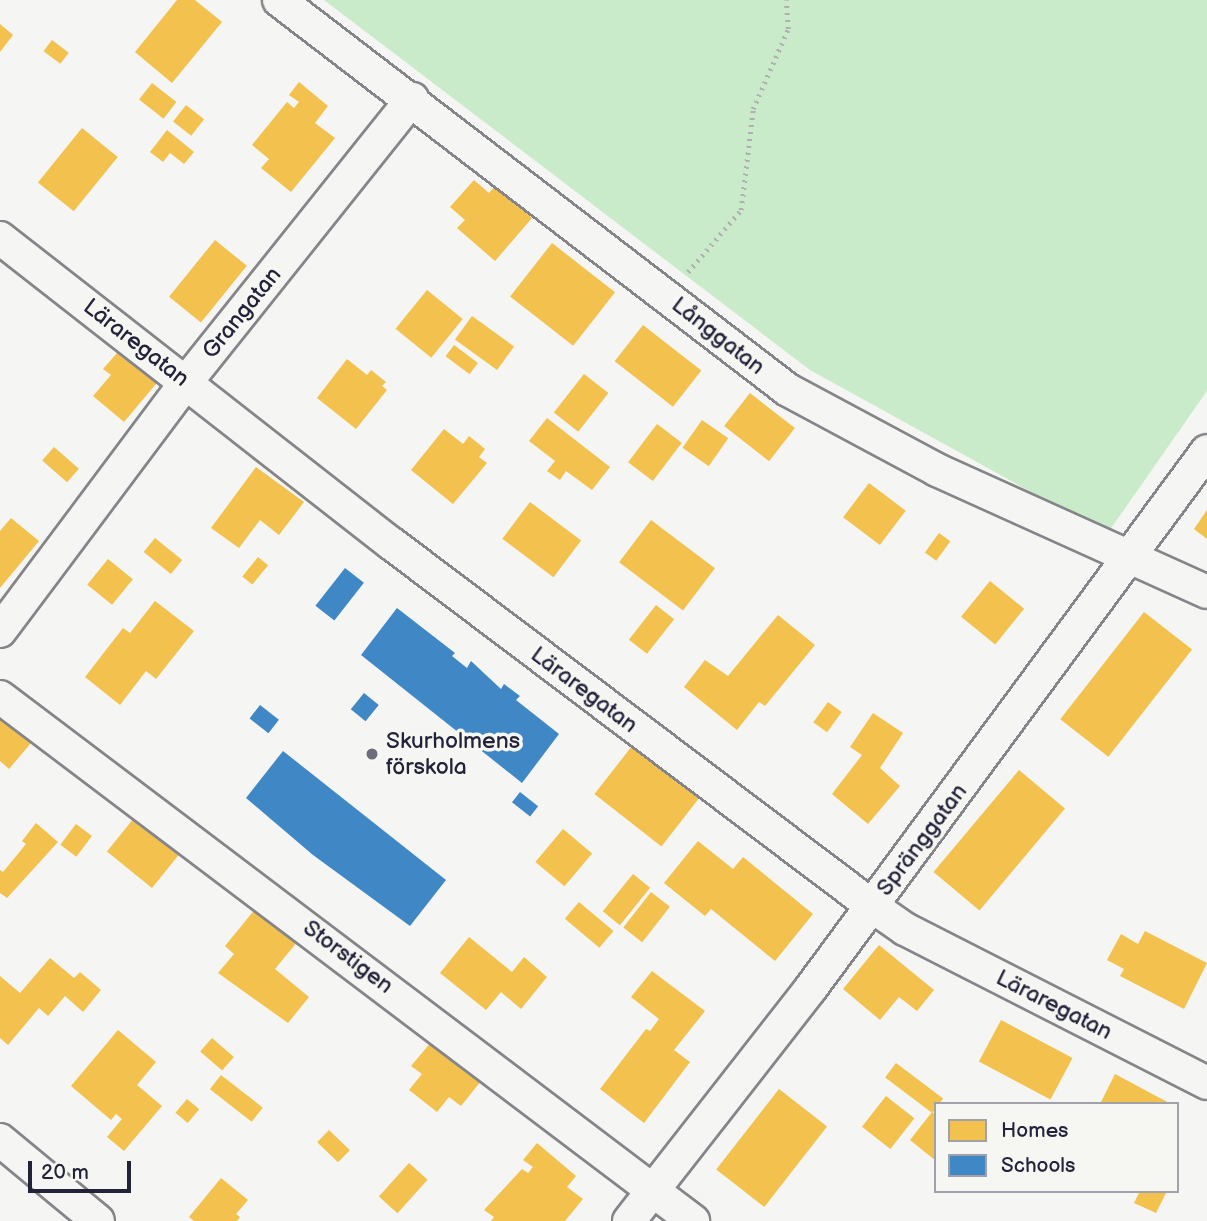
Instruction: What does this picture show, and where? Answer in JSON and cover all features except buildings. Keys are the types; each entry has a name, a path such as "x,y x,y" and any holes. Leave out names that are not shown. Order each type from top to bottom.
{"street":[{"name":"Långgatan","path":"285,2 788,390 937,470 1207,592"},
{"name":"Grangatan","path":"0,631 187,381 412,99"},
{"name":"Läraregatan","path":"0,238 187,381 392,544 872,906 905,929 1207,1083"},
{"name":"Spränggatan","path":"629,1221 872,906 1207,452"},
{"name":"Storstigen","path":"0,696 693,1221"},
{"path":"0,1140 98,1221"}],"path":[{"path":"667,297 741,210 753,109 788,29 786,0"}],"green space":[{"path":"324,0 1207,0 1207,391 1107,534 810,370"}],"place":[{"name":"Skurholmens förskola","path":"372,754"}]}
